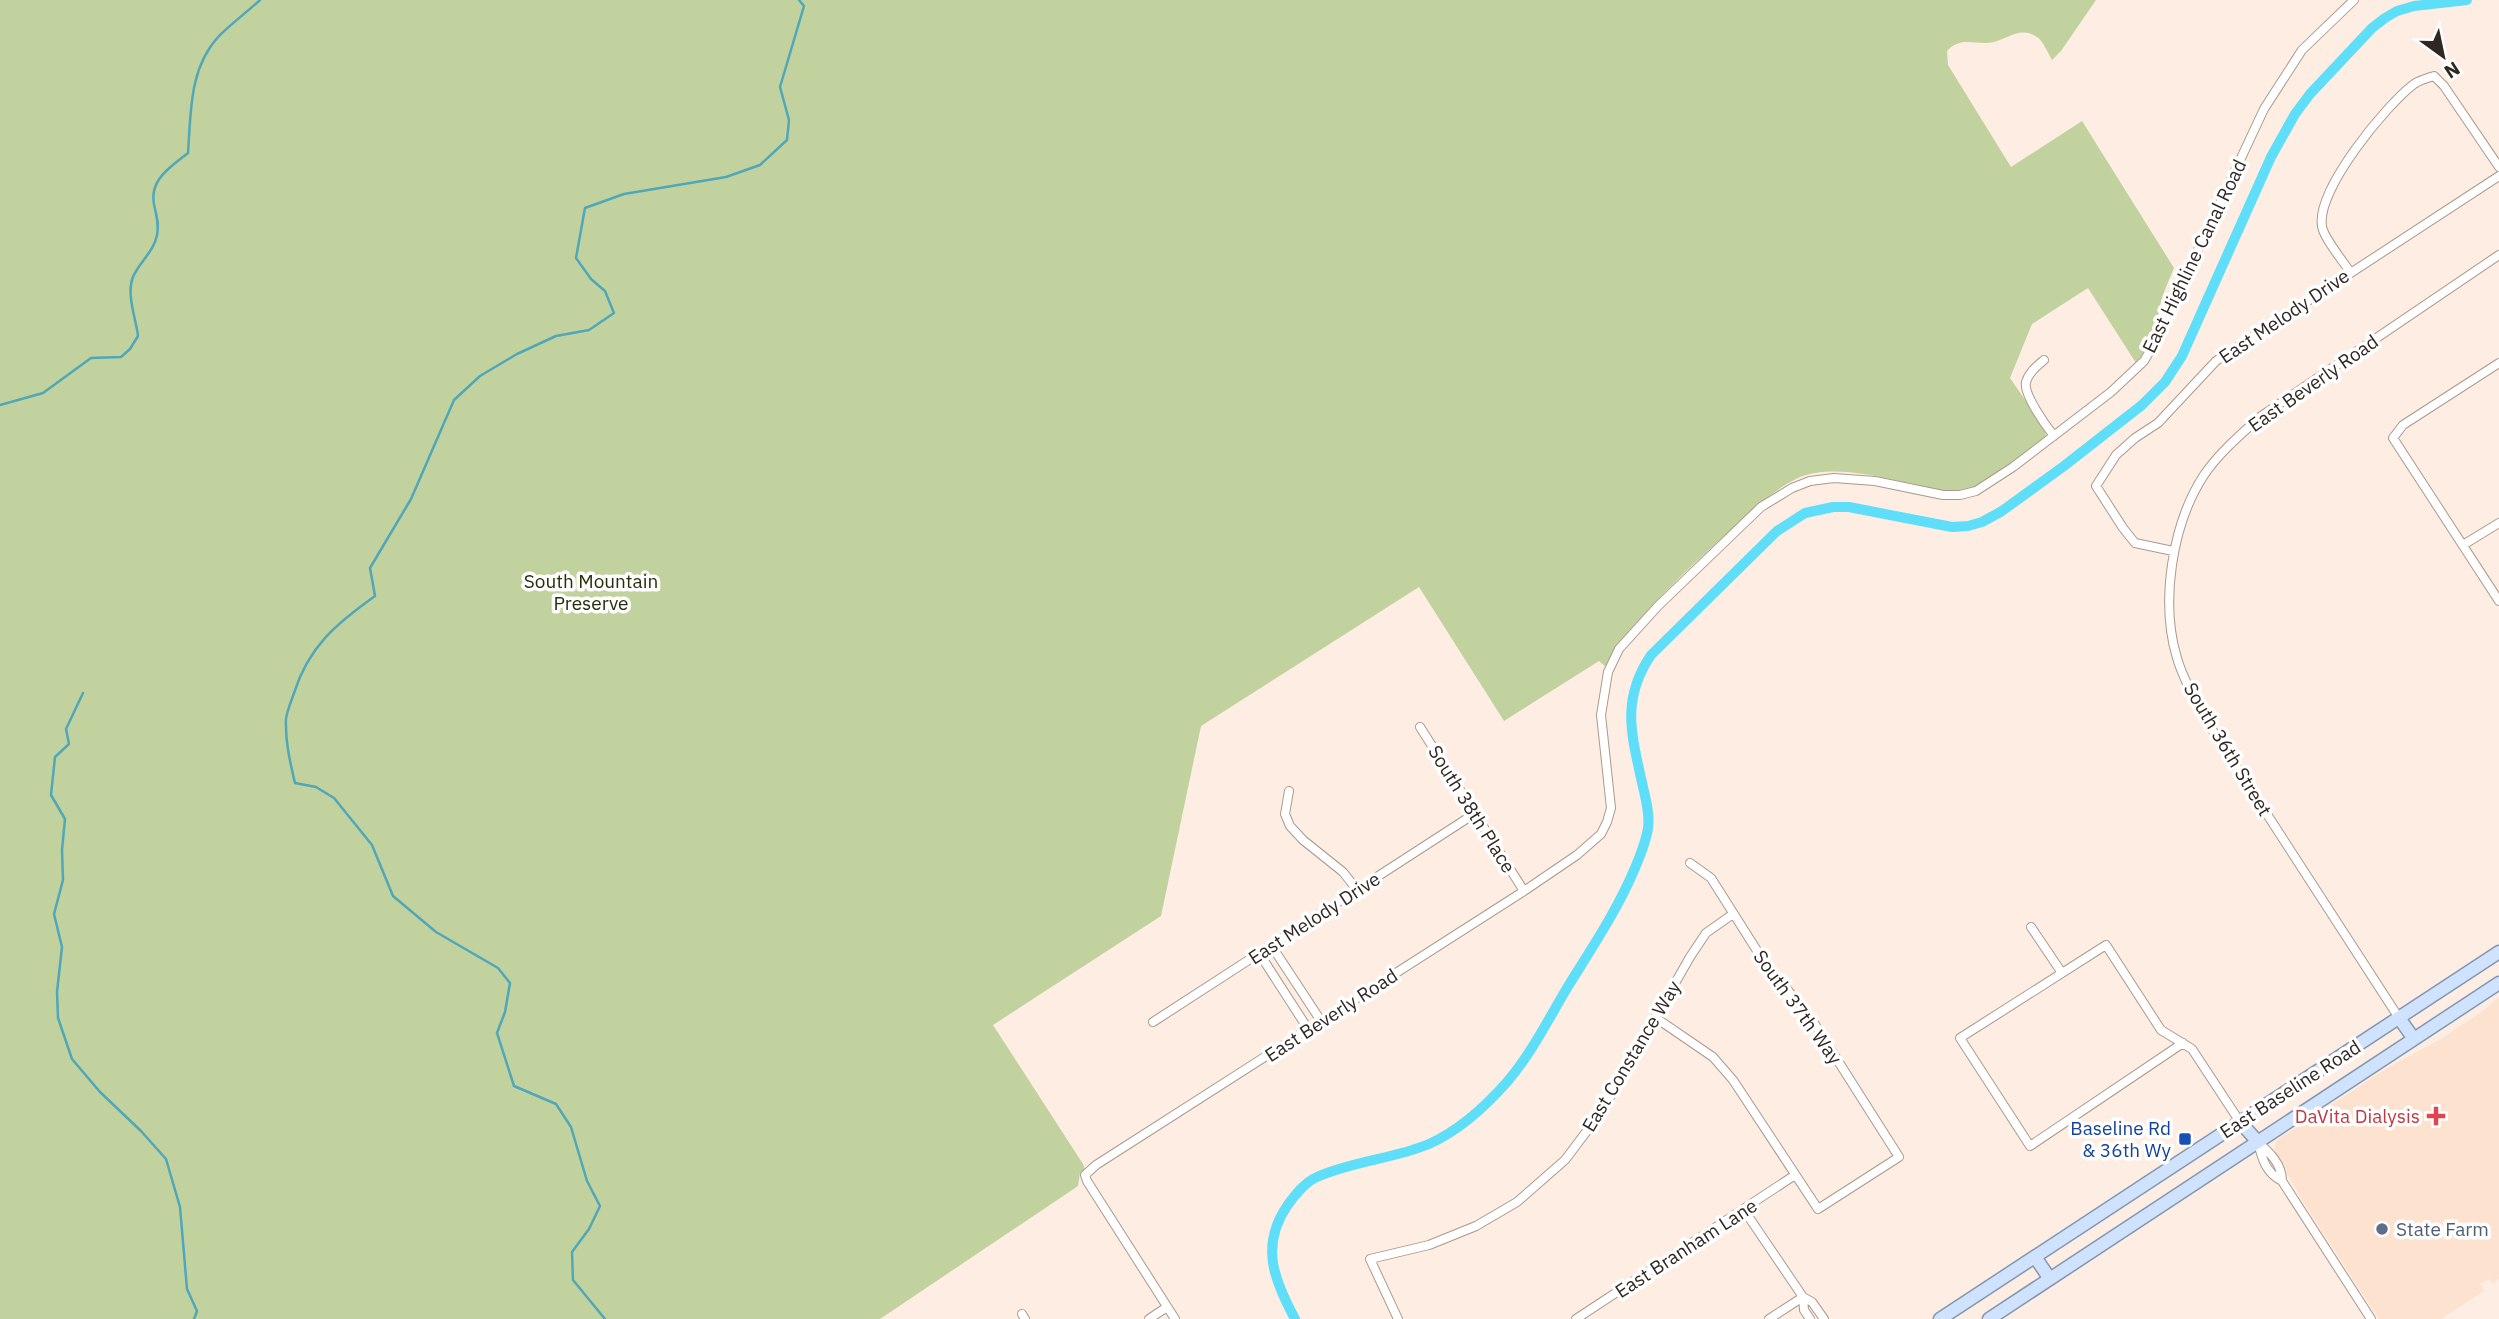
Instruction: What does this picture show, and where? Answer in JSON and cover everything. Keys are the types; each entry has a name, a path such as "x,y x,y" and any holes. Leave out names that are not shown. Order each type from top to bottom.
{"main road":[{"name":"East Baseline Road","path":"1940,1319 2499,951"},
{"name":"East Baseline Road","path":"1989,1319 2499,983"},
{"path":"2399,1018 2414,1040"},
{"path":"2241,1122 2258,1142"},
{"path":"2035,1257 2050,1279"}],"street":[{"name":"East Highline Canal Road","path":"1577,855 1601,834 1611,808 1601,715 1608,672 1619,649 1658,606 1761,507 1801,485 1834,478 1855,478 1943,495 1960,495 1987,485 2111,392 2144,361 2264,109 2302,51 2354,0"},
{"path":"2350,272 2322,228 2322,211 2341,169 2357,147 2416,82 2434,76 2444,86 2499,167"},
{"name":"East Melody Drive","path":"2173,551 2135,542 2096,486 2116,456 2134,438 2158,423 2216,361 2499,176"},
{"name":"East Beverly Road","path":"2173,551 2185,514 2204,476 2231,443 2260,417 2499,255"},
{"path":"2044,360 2032,371 2025,383 2026,392 2054,436"},
{"path":"2499,363 2403,425 2393,438 2499,601"},
{"path":"2463,545 2499,523"},
{"name":"South 36th Street","path":"2173,551 2171,626 2176,655 2185,681 2204,717 2399,1018"},
{"name":"South 38th Place","path":"1420,727 1524,891"},
{"path":"1289,791 1285,814 1290,826 1343,872 1357,890"},
{"name":"East Melody Drive","path":"1153,1022 1474,814"},
{"name":"East Beverly Road","path":"1167,1307 1087,1181 1086,1175 1096,1165 1577,855"},
{"name":"South 37th Way","path":"1690,863 1711,878 1761,957 1812,1020 1899,1157 1818,1209 1795,1175"},
{"name":"East Constance Way","path":"1398,1319 1370,1259 1430,1245 1476,1226 1517,1202 1565,1160 1602,1111 1706,933 1733,914"},
{"path":"2031,927 2062,973"},
{"path":"1271,945 1321,1021"},
{"path":"2183,1043 2030,1146 1960,1038 2106,945 2161,1030 2183,1043 2192,1049 2241,1122"},
{"path":"1259,953 1308,1029"},
{"path":"1656,1018 1713,1057 1733,1080 1795,1175"},
{"path":"2258,1142 2271,1153 2282,1171 2282,1181 2371,1319"},
{"name":"East Branham Lane","path":"1576,1319 1795,1175"},
{"path":"1744,1210 1803,1297 1812,1302 1824,1319"},
{"path":"1769,1319 1803,1297"},
{"path":"1803,1297 1804,1310 1810,1319"},
{"path":"1149,1319 1167,1307 1175,1319"}],"shaded area":[{"path":"2499,997 2499,1279 2493,1284 2489,1279 2480,1284 2484,1291 2441,1319 2379,1319 2303,1202 2275,1152 2275,1145 2277,1140 2389,1067 2439,1040"}],"green space":[{"name":"South Mountain Preserve","path":"0,0 2096,0 2052,60 2039,39 2031,34 2020,33 1988,43 1958,43 1947,51 1948,65 2011,167 2082,121 2174,268 2163,296 2153,336 2136,363 2088,288 2032,324 2010,378 2045,429 2046,437 1993,476 1961,491 1935,489 1853,473 1824,472 1798,478 1758,505 1676,581 1638,623 1607,668 1599,661 1504,721 1419,587 1201,726 1161,916 993,1025 1083,1164 1085,1170 1080,1173 1078,1186 880,1319 0,1319"}],"waterway":[{"path":"0,405 43,393 91,358 121,357 130,349 138,336 131,284 153,247 158,231 154,191 161,176 188,153 193,91 202,62 219,36 260,0"},
{"path":"605,1319 573,1280 572,1252 589,1229 600,1206 587,1181 571,1127 556,1104 514,1086 497,1033 505,1012 510,983 498,968 436,932 393,896 372,845 334,798 316,787 295,783 287,743 286,719 300,676 316,649 348,616 375,596 370,568 411,499 454,400 480,376 517,354 556,336 589,330 614,313 605,291 591,279 576,258 585,208 624,194 726,177 760,165 787,140 789,120 780,87 804,6 799,0"},
{"path":"1295,1319 1276,1277 1272,1249 1279,1221 1293,1198 1300,1189 1317,1177 1429,1144 1462,1125 1481,1109 1524,1060 1620,899 1641,854 1648,828 1631,719 1635,688 1651,655 1777,531 1805,513 1833,507 1849,507 1952,527 1982,522 2002,511 2064,466 2142,405 2165,382 2182,356 2271,157 2295,114 2310,94 2372,28 2385,18 2414,6 2467,0"},
{"path":"83,693 66,729 69,744 55,757 51,795 65,819 63,880 54,914 62,947 57,992 58,1018 72,1059 100,1092 166,1159 180,1207 187,1289 197,1311 194,1319"}],"place":[{"name":"DaVita Dialysis","path":"2436,1116"},
{"name":"Baseline Rd & 36th Wy","path":"2185,1139"},
{"name":"State Farm","path":"2382,1229"}]}
